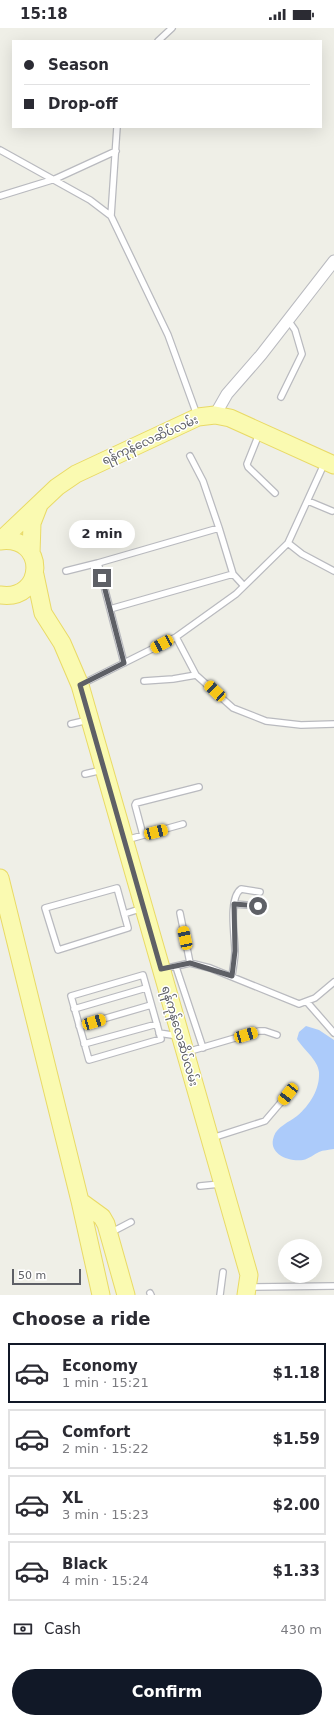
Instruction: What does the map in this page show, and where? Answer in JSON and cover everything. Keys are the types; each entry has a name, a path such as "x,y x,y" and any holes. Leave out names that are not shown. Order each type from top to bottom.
{"main road":[{"name":"ရန်ကုန်လေဆိပ်လမ်း","path":"0,541 57,487 76,474 206,416 230,418 330,463"},
{"name":"ရန်ကုန်လေဆိပ်လမ်း","path":"40,503 32,523 31,554 36,567 35,575 43,613 62,643 80,685 143,908 168,968 180,1036 249,1275 247,1291"},
{"path":"0,541 9,540 18,542 26,547 31,554"},
{"path":"0,595 10,596 18,594 31,583 35,575"},
{"path":"0,878 80,1201 99,1294"},
{"path":"80,1201 102,1217 109,1233 126,1295"}],"street":[{"path":"206,416 227,394 334,262"}],"lane":[{"path":"159,40 172,28"},
{"path":"111,216 117,128"},
{"path":"0,150 55,179 90,200 111,216 206,416"},
{"path":"0,196 55,179 116,151"},
{"path":"281,397 302,354 295,330 288,320"},
{"path":"260,432 248,467 275,493"},
{"path":"190,456 203,481 233,574 244,586"},
{"path":"80,685 176,637 222,606 288,543 308,501 330,463"},
{"path":"308,501 332,511"},
{"path":"66,571 219,528"},
{"path":"288,543 302,554 334,571"},
{"path":"98,563 124,663"},
{"path":"110,608 233,574"},
{"path":"176,637 196,674 233,708 250,716 266,720 301,725 334,724"},
{"path":"144,681 173,679 196,674"},
{"path":"71,724 90,720"},
{"path":"85,774 104,769"},
{"path":"143,835 135,805 136,803 199,787"},
{"path":"124,840 183,824"},
{"path":"117,888 124,914 128,928 58,950 45,908 117,888"},
{"path":"232,976 235,951 234,904 236,895 240,889 260,892"},
{"path":"234,904 258,906"},
{"path":"124,914 143,908"},
{"path":"180,913 190,963"},
{"path":"203,1048 168,968 190,963 232,976 296,1003 307,1002 315,998 334,982"},
{"path":"143,975 146,988 161,1039 89,1060 71,996 143,975"},
{"path":"74,1009 146,988"},
{"path":"307,1002 334,1033"},
{"path":"79,1026 151,1005"},
{"path":"84,1044 157,1024"},
{"path":"185,1053 260,1031 277,1034"},
{"path":"160,1033 180,1036"},
{"path":"209,1138 265,1121 288,1094"},
{"path":"200,1186 223,1184"},
{"path":"109,1233 132,1222"},
{"path":"220,1295 223,1272"},
{"path":"247,1291 334,1286"}],"water":[{"path":"306,1026 319,1030 334,1040 334,1149 321,1151 303,1160 292,1160 281,1156 276,1152 273,1142 274,1136 278,1130 297,1116 310,1102 318,1084 319,1072 316,1063 297,1039 299,1032"}],"route":[{"path":"102,578 124,663 80,685 161,969 172,968 190,963 232,976 235,951 233,919 234,904 258,906"}]}
